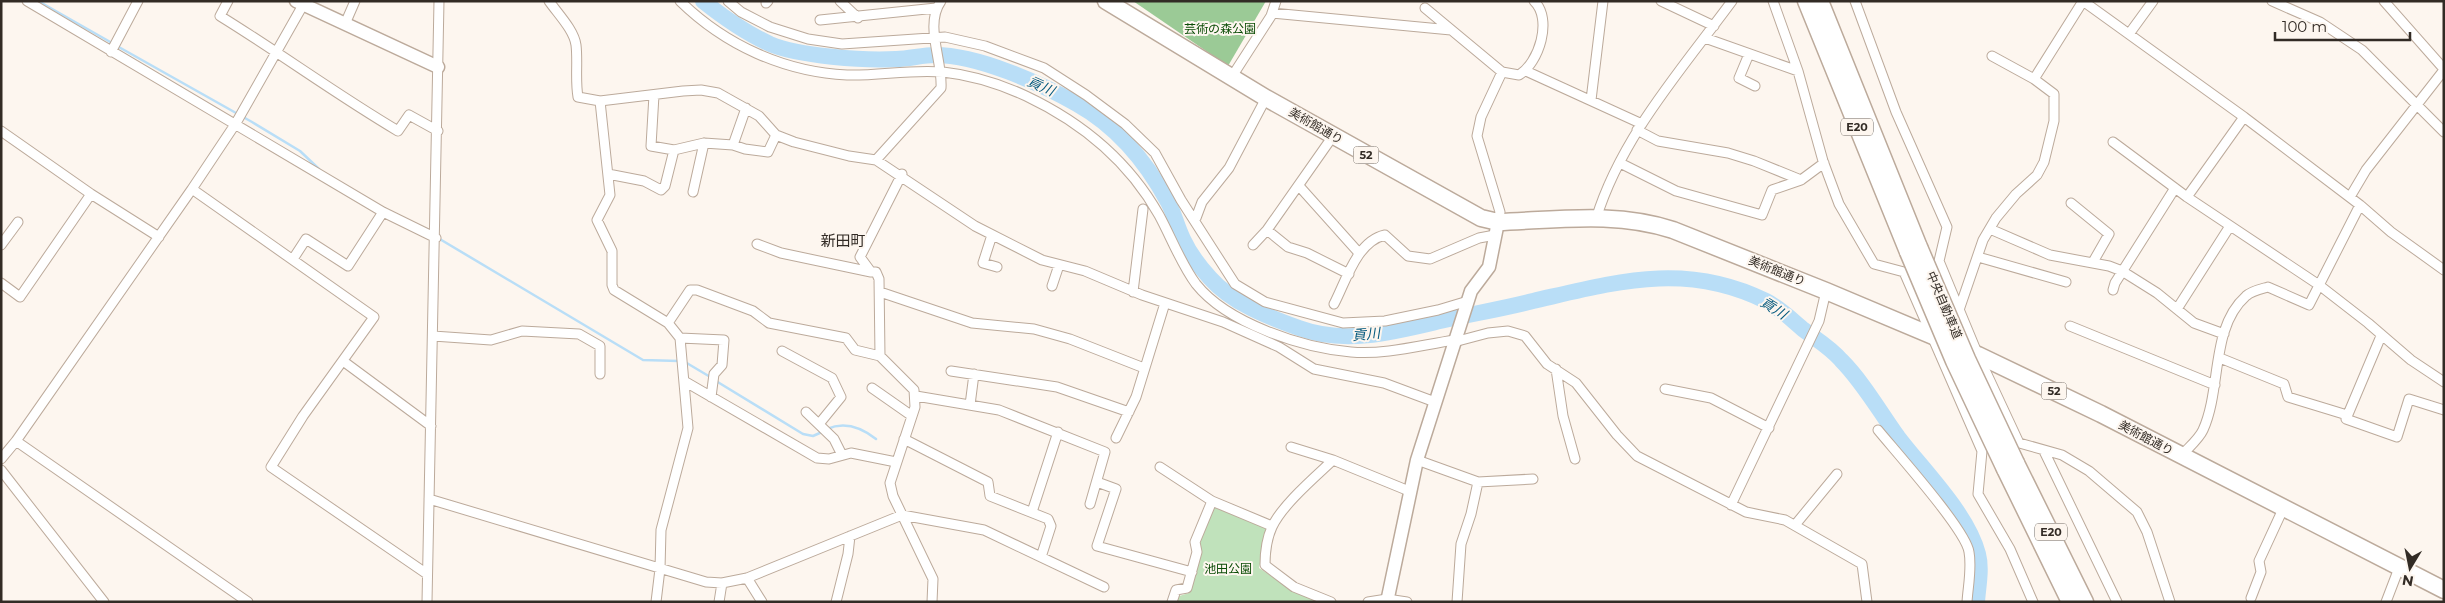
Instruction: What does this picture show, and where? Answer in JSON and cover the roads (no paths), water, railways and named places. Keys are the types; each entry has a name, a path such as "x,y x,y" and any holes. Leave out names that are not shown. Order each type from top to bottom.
{"highway":[{"name":"美術館通り","path":"1106,1 1231,78 1497,229 1596,219 1650,222 1826,291 1978,355 2050,389 2444,590"},
{"name":"中央自動車道","path":"1806,1 1913,250 1967,359 2070,602"},
{"name":"中央自動車道","path":"1820,1 1913,250"},
{"name":"中央自動車道","path":"2011,466 2085,602"}],"street":[{"path":"27,1 111,52 236,123 383,212 436,238"},
{"path":"111,52 138,1"},
{"path":"228,1 220,16 357,106 398,130 409,114 438,131"},
{"path":"344,24 355,1"},
{"path":"427,602 440,1"},
{"path":"549,1 572,34 576,45 576,85 578,97 600,101 701,90 718,93 759,116 776,135 794,142 849,156 876,160 902,174 975,226 1042,260 1085,271 1133,292 1223,322 1279,348 1314,369 1384,383 1435,402"},
{"path":"680,1 698,19 731,42 785,64 815,72 848,75 941,71 986,80 1026,96 1078,126 1105,146 1128,168 1158,213 1195,283 1218,305 1237,318 1317,347 1351,352 1379,352 1488,333 1517,332 1525,336 1547,364 1576,384 1617,435 1637,456 1746,512 1785,520 1862,564 1867,602"},
{"path":"728,1 742,12 770,27 808,39 842,44 935,38 985,46 1044,68 1086,95 1125,124 1155,153 1181,200 1235,284 1265,302 1343,323 1385,322 1466,304"},
{"path":"840,1 858,18"},
{"path":"1231,78 1272,13 1276,1"},
{"path":"1591,100 1603,1"},
{"path":"1661,1 1714,26"},
{"path":"1596,219 1602,198 1640,127 1732,1"},
{"path":"1773,1 1798,71 1824,163 1839,204 1874,264 1904,272 1982,450 1978,494 2006,541 2033,602"},
{"path":"1855,1 1896,112 1948,227 1939,261 1978,355 2020,443"},
{"path":"2034,79 2083,1 2244,118 2350,197 2391,232 2444,270"},
{"path":"2129,34 2153,1"},
{"path":"2272,1 2320,22 2362,50 2444,132"},
{"path":"2350,197 2366,170 2444,70 2384,1"},
{"path":"1424,8 1502,72 1519,75 1526,71 1544,33 1537,2"},
{"path":"1,459 16,441 159,237 236,123 300,3 438,67"},
{"path":"820,20 858,18 939,5 935,38 941,71 940,88 935,97 923,107 876,160"},
{"path":"1272,13 1451,30"},
{"path":"1705,38 1798,71"},
{"path":"1750,54 1739,78 1755,86"},
{"path":"1959,310 1983,240 2016,194 2037,176 2044,162 2054,121 2054,94 2034,79 1992,56"},
{"path":"1526,71 1591,100 1640,127 1658,141 1728,153 1754,160 1800,180"},
{"path":"1387,600 1417,460 1466,304 1478,280 1489,267 1500,212 1477,136 1482,117 1502,72"},
{"path":"654,95 651,146 674,150 704,143 733,145 744,149 768,152 776,135"},
{"path":"1196,218 1202,202 1229,168 1266,98"},
{"path":"600,101 610,195 596,220 612,251 612,285 614,290 668,324 680,338 688,428 661,530 660,569 656,602"},
{"path":"733,145 746,108"},
{"path":"2187,197 2244,118"},
{"path":"1,131 91,194 159,237"},
{"path":"1253,245 1267,230 1333,136"},
{"path":"2113,142 2187,197 2319,285 2368,323 2411,360 2444,382"},
{"path":"693,192 704,143"},
{"path":"608,174 644,181 660,190 665,186 674,150"},
{"path":"1620,163 1676,191 1762,215 1772,190 1800,180 1824,163"},
{"path":"871,272 860,257 902,174"},
{"path":"1299,186 1359,253"},
{"path":"2113,290 2122,271 2175,188"},
{"path":"192,189 374,317 303,416 271,467 428,574"},
{"path":"1,283 20,296 91,194"},
{"path":"2071,203 2110,234 2093,262"},
{"path":"2181,456 2203,431 2215,385 2224,334 2231,317 2247,295 2268,287 2309,304 2360,205"},
{"path":"1133,292 1143,209"},
{"path":"293,259 306,239 348,266 383,212"},
{"path":"1,245 18,222"},
{"path":"2177,309 2230,226"},
{"path":"1334,304 1359,253 1374,237 1385,236 1408,256 1430,259 1497,229"},
{"path":"1990,229 2050,255 2093,262 2122,271 2194,323 2224,334"},
{"path":"1267,230 1288,247 1308,253 1349,274"},
{"path":"992,235 983,263 997,267"},
{"path":"758,244 781,254 876,272 880,292 880,356"},
{"path":"1978,258 2066,282"},
{"path":"1052,286 1059,265"},
{"path":"668,324 690,290 696,290 753,311 768,323 846,338 854,350 880,356 914,390 916,396 912,416 890,483 893,496 933,579 932,602"},
{"path":"1731,505 1808,346 1819,321 1826,291"},
{"path":"880,292 972,323 1043,331 1070,339 1144,368"},
{"path":"1116,438 1129,412 1165,303"},
{"path":"2070,326 2215,385"},
{"path":"434,336 491,340 522,331 579,334 600,346 600,374"},
{"path":"2381,336 2346,419 2397,437 2409,399 2444,410"},
{"path":"680,338 724,340 722,365 714,374 710,396"},
{"path":"782,352 832,378 841,397 819,424"},
{"path":"2220,358 2284,384 2288,397 2347,415"},
{"path":"343,361 431,426"},
{"path":"1556,369 1563,416 1575,458"},
{"path":"951,371 1058,387 1129,412"},
{"path":"970,405 974,374"},
{"path":"684,381 817,458 829,460 851,453 896,462"},
{"path":"872,388 912,416"},
{"path":"1665,389 1711,398 1769,428"},
{"path":"916,396 999,410 1105,452 1090,504"},
{"path":"806,412 834,438 842,455"},
{"path":"1972,428 2062,455 2089,471 2137,512 2147,532 2170,602"},
{"path":"1878,430 1956,526 1967,545 1970,569 1967,602"},
{"path":"1032,512 1058,432"},
{"path":"904,439 988,482 990,496 1048,519 1051,526 1041,557"},
{"path":"16,441 248,602"},
{"path":"1291,447 1333,460 1410,492"},
{"path":"2044,451 2117,602"},
{"path":"1331,602 1294,587 1265,565 1265,550 1272,526 1304,487 1333,460"},
{"path":"1417,460 1478,482 1533,479"},
{"path":"1160,467 1212,501 1272,526"},
{"path":"1,470 104,602"},
{"path":"1795,525 1837,474"},
{"path":"1097,482 1116,489 1097,546 1192,572"},
{"path":"1457,602 1461,544 1471,514 1478,482"},
{"path":"429,500 706,582 722,583 747,578 902,515 984,530 1104,587"},
{"path":"1172,602 1176,590 1187,588 1197,552 1195,542 1212,501"},
{"path":"2251,598 2261,572 2259,561 2283,508"},
{"path":"836,602 848,554 850,536"},
{"path":"2386,602 2399,568"},
{"path":"747,578 762,602"},
{"path":"719,602 722,583"},
{"path":"1368,602 1387,600 1407,602"}],"waterway":[{"path":"38,1 112,43"},
{"name":"貢川","path":"703,1 744,30 761,40 782,48 814,55 867,59 901,59 935,55 952,56 989,65 1027,79 1077,104 1105,123 1130,146 1168,202 1188,249 1202,269 1219,287 1240,302 1263,314 1316,333 1334,336 1387,333 1593,287 1650,279 1679,278 1707,281 1736,289 1766,301 1828,348 1849,369 1864,387 1898,437 1955,508 1965,523 1978,554 1980,572 1977,602"},
{"path":"117,46 300,151 319,169"},
{"path":"438,238 643,360 679,361"},
{"path":"685,362 712,378"},
{"path":"716,381 803,434 813,436 822,432"},
{"path":"827,429 840,426 853,427 876,439"}],"district":[{"name":"新田町","path":"843,241"}],"park label":[{"name":"芸術の森公園","path":"1220,29"},
{"name":"池田公園","path":"1228,569"}]}
